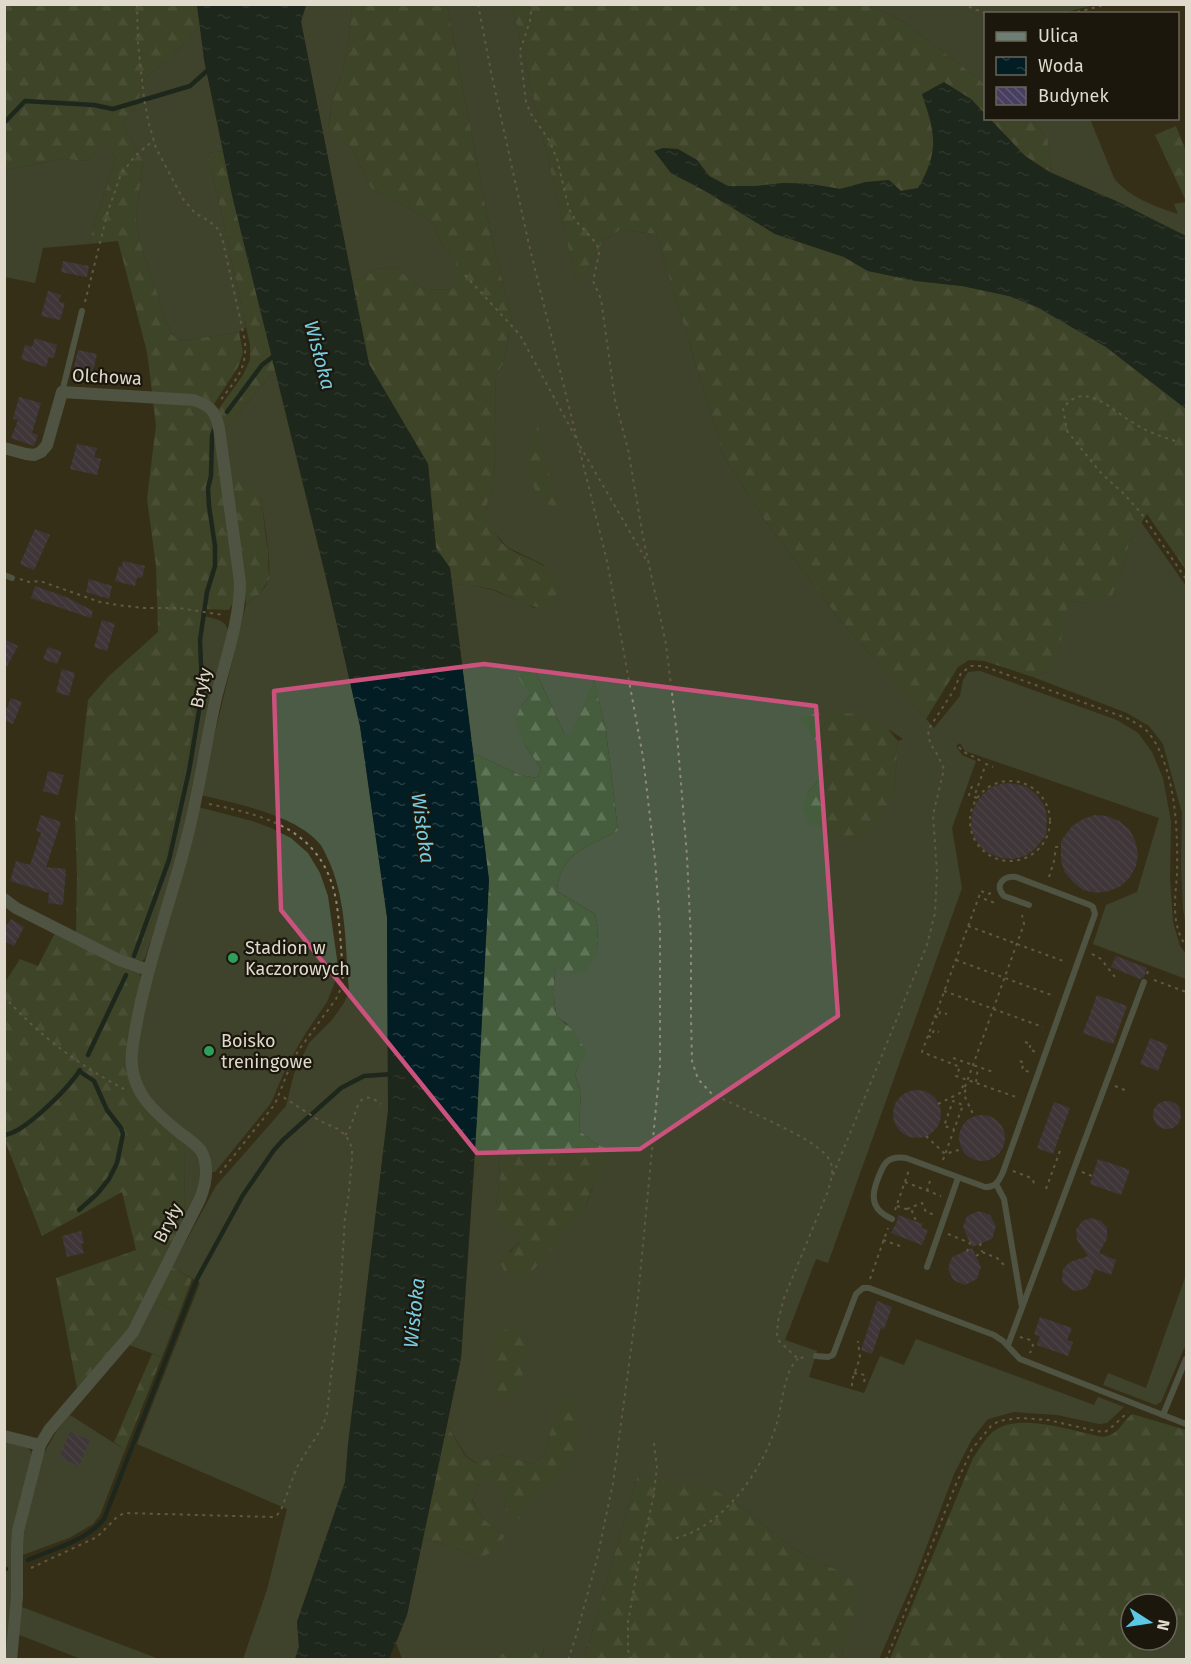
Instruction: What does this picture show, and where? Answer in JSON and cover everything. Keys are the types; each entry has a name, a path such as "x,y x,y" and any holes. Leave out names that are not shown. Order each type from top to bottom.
{"street":[{"name":"Olchowa","path":"4,448 34,455 41,452 47,445 62,392 194,400 210,407 213,411"},
{"name":"Bryły","path":"40,1445 49,1430 133,1332 206,1183 205,1161 200,1151 162,1118 143,1097 131,1068 132,1051 148,970 184,851 240,593 219,428 213,411"},
{"path":"4,899 16,908 117,959 148,970"},
{"path":"4,1436 40,1445 18,1531 15,1626 10,1659"}],"lane":[{"path":"62,392 82,311"},
{"path":"4,575 12,578"},
{"path":"892,1219 878,1209 873,1199 874,1188 886,1162 906,1158 985,1187 996,1184 1002,1172 1095,918 1093,907 1016,877 1004,878 1000,886 1001,893 1029,905"},
{"path":"1008,1345 1145,980"},
{"path":"927,1267 958,1178"},
{"path":"996,1184 1004,1199 1022,1307"},
{"path":"816,1356 833,1355 856,1294 866,1288 994,1335 1008,1345 1020,1359 1186,1424"},
{"path":"1163,1415 1186,1359"}],"path":[{"path":"137,4 138,43 144,99 154,140 183,199 195,213 219,230 224,242 245,341 246,355 240,374 213,411"},
{"path":"478,4 530,249 607,561 643,757 660,928 660,1065 638,1298 613,1483 597,1559 568,1659"},
{"path":"532,4 530,21 520,51 526,102 557,159 569,209 597,244 599,254 593,282 601,299 615,400 628,449 666,645 678,746 687,856 691,941 692,1061 703,1087 806,1139 830,1160 833,1175"},
{"path":"962,4 984,13"},
{"path":"1078,12 1108,4"},
{"path":"82,311 108,211 121,174 136,154 154,140"},
{"path":"465,275 520,335 649,566"},
{"path":"1175,441 1154,434 1131,422 1102,400 1082,396 1069,400 1063,408 1067,431 1101,473 1141,513 1186,579"},
{"path":"12,578 29,582 40,581 100,602 117,605 179,608 211,613"},
{"path":"798,1359 778,1340 778,1321 784,1298 927,945 935,913 937,872 933,815 944,769 930,743 928,730 954,690 961,673 971,666 983,666 1129,719 1147,730 1163,756 1173,795 1178,834 1174,902 1176,926 1186,946"},
{"path":"959,747 964,753 978,758 980,763 993,766"},
{"path":"975,797 995,783 1013,781 1035,790 1048,809 1050,821 1048,833 1039,848 1030,856 1019,860 1001,860 984,852 977,844 972,836 970,816 975,797 986,764"},
{"path":"972,786 969,795 975,797"},
{"path":"194,801 264,817 308,843 327,873 335,899 343,974 342,986 332,1005 298,1051 275,1104 223,1170 219,1174 206,1177"},
{"path":"1047,883 1056,847 1061,847"},
{"path":"1001,860 1002,866"},
{"path":"960,1067 922,1052 944,991 958,961 981,891 988,894"},
{"path":"938,1104 960,1093 969,1081 1024,924 1022,914"},
{"path":"968,926 1063,961"},
{"path":"1083,950 1101,959 1114,977"},
{"path":"958,961 1049,995"},
{"path":"1145,980 1186,992"},
{"path":"944,991 1039,1025"},
{"path":"4,996 20,1013 69,1055 110,1082 143,1097"},
{"path":"935,1016 938,1018 940,1012 947,1014"},
{"path":"928,1036 931,1037 934,1030 939,1032"},
{"path":"1025,1042 1031,1044 1029,1048"},
{"path":"953,1058 993,1072"},
{"path":"1020,1061 1024,1063 1022,1067"},
{"path":"962,1062 956,1076 1024,1100"},
{"path":"976,1083 977,1067"},
{"path":"1112,1085 1127,1091"},
{"path":"965,1087 964,1095 974,1116"},
{"path":"18,1574 97,1538 118,1516 124,1513 260,1516 277,1515 281,1510 297,1467 322,1426 330,1400 344,1255 345,1216 352,1161 350,1142 345,1135 280,1095"},
{"path":"345,1135 350,1130 358,1104 363,1099 369,1098 381,1104"},
{"path":"941,1166 963,1105 953,1101 944,1126 954,1129"},
{"path":"926,1136 945,1154"},
{"path":"1046,1189 1061,1148"},
{"path":"945,1154 962,1149"},
{"path":"911,1164 896,1206 919,1208"},
{"path":"1011,1170 1031,1178 1034,1184"},
{"path":"1080,1171 1092,1176"},
{"path":"927,1191 930,1181"},
{"path":"905,1182 944,1197"},
{"path":"909,1208 922,1203 926,1212 940,1217"},
{"path":"909,1208 915,1219 918,1218"},
{"path":"870,1279 886,1233"},
{"path":"943,1233 971,1242 967,1252"},
{"path":"884,1240 900,1246"},
{"path":"980,1244 982,1252"},
{"path":"982,1252 997,1258 1012,1274 1017,1273"},
{"path":"976,1256 982,1252"},
{"path":"1020,1337 1030,1340 1033,1345 1030,1353"},
{"path":"852,1386 860,1358 858,1341"},
{"path":"676,1538 706,1525 740,1494 767,1450 777,1422 791,1366 798,1359 816,1356"},
{"path":"854,1373 865,1375 864,1383"},
{"path":"886,1659 956,1484 972,1449 991,1426 999,1421 1019,1418 1048,1420 1105,1432 1126,1412 1136,1406"},
{"path":"631,1659 628,1650 628,1622 653,1499 657,1468 654,1443"}],"highlighted area":[{"path":"484,664 816,706 838,1016 640,1149 477,1153 281,910 274,691"}],"green space":[{"path":"5,5 197,5 200,26 170,59 146,77 136,106 122,123 143,161 136,219 141,245 171,334 180,341 239,332 243,353 238,367 214,404 152,392 147,352 118,241 88,244 116,159 106,142 88,161 64,159 5,170"},
{"path":"306,5 352,5 342,74 334,93 328,127 352,149 371,188 433,223 441,244 456,260 454,289 426,290 396,267 376,269 363,278 352,280 301,21"},
{"path":"352,5 447,5 490,230 512,319 503,364 496,375 494,487 488,500 487,512 495,533 505,546 548,568 554,575 558,583 557,593 551,606 535,607 491,589 452,584 450,568 436,548 428,464 369,364 352,280 363,278 376,269 396,267 426,290 453,289 456,260 441,244 433,223 371,188 352,149 328,128 334,93 342,74"},
{"path":"447,5 512,5 577,284 604,240 620,230 656,234 724,457 768,525 841,621 934,728 960,696 963,680 968,672 980,671 1117,720 1138,733 1152,752 1163,778 1171,822 1170,879 1173,922 1180,946 1186,954 1186,979 1093,944 1106,905 1137,892 1159,818 965,751 960,743 956,746 962,755 976,761 952,828 962,888 828,1263 816,1259 785,1340 817,1351 809,1377 864,1393 880,1356 904,1365 916,1339 1094,1405 1098,1397 1124,1407 1107,1423 1099,1424 1057,1415 1014,1412 988,1419 972,1439 954,1474 915,1577 879,1659 842,1659 835,1569 810,1559 782,1540 733,1500 637,1477 584,1659 541,1659 544,1649 502,1654 500,1659 402,1659 396,1643 407,1615 423,1538 465,1551 476,1559 505,1536 483,1519 472,1499 478,1485 492,1478 505,1495 506,1514 564,1475 549,1436 545,1455 532,1464 502,1455 477,1463 467,1457 447,1425 461,1358 474,1170 489,1153 499,1150 500,1183 496,1204 521,1234 521,1241 509,1252 528,1275 585,1209 606,1148 593,1142 579,1130 581,1091 575,1075 579,1064 567,1024 557,1017 554,992 556,967 597,952 598,927 595,914 557,891 559,878 563,868 577,853 618,831 606,731 594,681 572,735 565,735 534,668 530,695 521,706 525,746 541,768 537,778 520,775 473,753 452,584 493,590 535,608 544,565 507,547 494,532 487,517 487,500 494,487 496,375 503,364 512,319 490,230","holes":["888,729 903,739 898,741 894,794 808,792 823,775 830,760 824,748","490,1356 522,1372 521,1387"]},
{"path":"512,5 868,5 901,20 984,84 984,113 971,99 922,94 930,120 933,152 919,188 901,191 866,182 840,189 811,184 784,183 728,186 709,176 697,160 663,148 655,151 671,173 775,234 844,257 868,271 1009,296 1037,307 1106,347 1186,409 1186,570 1147,514 1130,540 1121,574 1112,596 1084,603 1069,601 1058,655 1047,672 1033,677 984,661 969,660 958,667 926,719 841,621 768,525 724,457 656,234 620,230 604,240 577,285"},
{"path":"868,5 1094,5 1067,12 984,12 984,84 901,20"},
{"path":"200,26 204,59 223,151 208,153 246,327 239,332 180,341 171,334 141,245 136,219 143,161 122,123 136,106 146,77 170,59"},
{"path":"991,120 1032,120 1048,140 1052,173 1025,156"},
{"path":"1032,120 1090,120 1114,178 1120,185 1143,200 1178,214 1174,204 1186,202 1186,236 1116,201 1052,173 1048,140"},
{"path":"1176,126 1186,151 1186,201 1155,135"},
{"path":"106,141 116,159 88,244 43,248 35,283 5,277 5,170 64,159 88,161"},
{"path":"223,151 275,370 224,431 218,410 243,375 250,360 250,345 208,153"},
{"path":"275,370 360,726 387,917 388,1111 345,1482 297,1622 299,1647 295,1659 243,1659 267,1590 287,1509 137,1444 200,1283 172,1267 216,1186 286,1106 294,1074 309,1043 332,1020 349,991 346,939 338,887 320,844 308,833 280,818 247,806 200,795 246,604 264,588 269,574 269,552 261,497 230,481 224,431"},
{"path":"153,402 203,408 211,417 235,570 235,599 229,610 202,609 197,649 195,715 155,912 138,960 112,951 76,932 75,816 88,700 108,677 158,632 156,566 147,499 156,425"},
{"path":"538,426 557,507 542,503 529,473 528,456"},
{"path":"230,481 250,483 261,497 269,579 260,594 246,604"},
{"path":"1141,522 1186,586 1186,926 1181,866 1182,813 1163,744 1149,726 1127,713 1033,677 1047,672 1069,601 1084,603 1121,574 1130,540"},
{"path":"200,615 219,620 228,630 177,860 145,958 142,961 138,960 155,912 195,715 196,652"},
{"path":"523,667 534,668 565,735 572,734 594,680 606,731 618,831 586,847 569,860 559,878 557,891 595,914 598,927 597,952 585,972 570,973 556,968 554,993 557,1017 575,1033 587,1054 579,1064 575,1075 581,1091 579,1130 593,1142 606,1148 605,1160 585,1209 529,1275 515,1275 505,1273 500,1262 521,1241 521,1234 511,1232 501,1224 496,1204 500,1183 499,1150 489,1153 474,1170 489,880 473,753 520,775 537,778 541,768 525,746 515,721 521,706 530,695 519,678"},
{"path":"825,711 856,714 888,729 898,741 894,794 875,826 857,840 834,836 809,823 802,808 808,792 823,775 830,760 824,748 812,737 799,718"},
{"path":"198,807 271,828 291,838 308,853 320,873 328,896 337,959 337,977 327,1002 288,1063 271,1103 215,1172 211,1172 140,1084 135,1053 145,1000"},
{"path":"55,933 135,969 140,974 141,982 129,1077 184,1141 185,1218 130,1330 77,1388 56,1278 136,1250 122,1192 42,1236 5,1141 4,984 20,959 38,966"},
{"path":"184,1141 195,1153 201,1165 202,1189 185,1218"},
{"path":"172,1267 192,1279 179,1314 154,1301"},
{"path":"1186,1275 1186,1344 1161,1402 1156,1405 1103,1385 1108,1373 1146,1388"},
{"path":"154,1301 179,1314 162,1357 129,1345"},
{"path":"508,1328 518,1329 527,1343 521,1387 507,1399 498,1397 490,1356 494,1337"},
{"path":"152,1354 162,1357 125,1450 114,1442"},
{"path":"563,1398 570,1398 580,1428 578,1446 564,1475 528,1500 521,1519 506,1514 505,1495 492,1479 478,1485 472,1500 483,1519 505,1536 491,1553 476,1559 465,1551 423,1538 447,1425 466,1457 476,1463 502,1455 532,1464 545,1455 549,1436"},
{"path":"1132,1414 1186,1430 1186,1629 1179,1632 1179,1592 1119,1592 1119,1652 1145,1652 1136,1657 1122,1660 890,1659 973,1458 990,1435 1007,1425 1020,1423 1049,1425 1103,1437 1116,1431"},
{"path":"70,1415 125,1450 100,1515 93,1524 69,1538 20,1556 26,1514 43,1455 56,1432"},
{"path":"4,1441 28,1448 32,1453 12,1536 11,1619 5,1660"},
{"path":"637,1477 706,1486 733,1500 782,1540 810,1559 835,1569 857,1584 858,1601 842,1659 584,1659"},
{"path":"22,1607 159,1659 81,1659 17,1634"},
{"path":"1186,1629 1186,1659 1122,1660 1145,1652 1179,1652 1180,1631"},
{"path":"544,1648 541,1659 500,1659 501,1654"}],"water":[{"name":"Wisłoka","path":"197,5 306,5 301,22 369,364 428,464 436,548 450,568 489,880 477,1118 461,1358 407,1615 389,1659 295,1659 299,1647 297,1622 345,1482 388,1111 387,917 360,726 325,573 232,195 204,59"},
{"path":"944,82 971,99 984,113 984,120 991,120 1025,156 1047,171 1116,201 1186,236 1186,409 1106,347 1037,307 1009,296 868,271 844,257 775,234 671,173 654,151 663,148 678,149 697,160 709,176 728,186 784,183 811,184 840,189 866,182 889,180 901,191 918,188 930,163 933,141 930,120 922,94"}],"building":[{"path":"63,261 89,266 87,277 61,272"},
{"path":"48,291 61,295 59,302 65,303 60,320 41,316"},
{"path":"35,338 57,345 54,358 49,357 46,367 21,359 25,345 32,347"},
{"path":"78,350 97,354 92,376 73,371"},
{"path":"19,397 41,403 32,433 38,435 34,446 11,438 18,420 13,419"},
{"path":"77,444 97,448 94,457 101,459 97,475 70,469"},
{"path":"35,529 50,535 34,570 20,564"},
{"path":"123,561 145,566 142,578 137,577 135,586 115,581 119,566 122,567"},
{"path":"89,579 112,586 109,599 86,592"},
{"path":"35,586 66,597 93,611 91,618 31,598"},
{"path":"102,620 115,624 107,651 94,647"},
{"path":"4,639 18,646 4,672"},
{"path":"48,647 62,652 57,664 43,659"},
{"path":"62,669 75,673 69,696 56,692"},
{"path":"11,698 22,702 13,724 4,720"},
{"path":"48,771 64,775 58,795 43,791"},
{"path":"1004,783 1027,787 1044,805 1047,816 1046,835 1035,849 1025,856 1013,859 990,854 981,847 974,837 971,826 976,803 992,787"},
{"path":"41,815 61,822 46,867 66,869 63,905 48,903 49,893 10,881 16,861 30,865 41,832 36,831"},
{"path":"1095,815 1107,816 1119,821 1129,829 1138,853 1136,866 1121,886 1096,893 1083,890 1073,882 1065,873 1061,861 1061,841 1072,826"},
{"path":"11,919 24,927 14,946 4,941 4,929"},
{"path":"1116,956 1147,968 1144,977 1140,979 1111,967"},
{"path":"1097,995 1127,1006 1113,1044 1083,1033"},
{"path":"1150,1038 1168,1045 1158,1071 1140,1064"},
{"path":"917,1090 934,1097 941,1114 934,1131 917,1138 900,1131 893,1114 900,1097"},
{"path":"1167,1101 1177,1105 1181,1115 1177,1125 1167,1129 1157,1125 1153,1115 1157,1105"},
{"path":"1054,1102 1070,1108 1053,1154 1037,1148"},
{"path":"982,1115 998,1122 1005,1138 998,1154 982,1161 966,1154 959,1138 966,1122"},
{"path":"1098,1159 1130,1170 1121,1195 1090,1184"},
{"path":"979,1211 990,1215 996,1226 992,1239 972,1247 963,1227 967,1216"},
{"path":"898,1215 923,1224 921,1228 928,1230 922,1245 891,1233"},
{"path":"1091,1218 1101,1221 1107,1228 1107,1239 1099,1253 1116,1260 1111,1275 1095,1269 1086,1288 1072,1290 1062,1280 1063,1269 1070,1262 1088,1256 1077,1240 1076,1230 1082,1221"},
{"path":"81,1231 84,1253 67,1257 62,1236"},
{"path":"972,1248 981,1267 977,1279 965,1285 953,1280 948,1268 952,1257"},
{"path":"877,1301 892,1307 884,1329 881,1328 872,1354 861,1350"},
{"path":"1040,1317 1072,1328 1067,1340 1073,1342 1068,1356 1037,1345 1040,1336 1034,1334"},
{"path":"70,1432 90,1440 79,1466 59,1457"}],"waterway":[{"path":"4,123 25,101 94,105 113,109 190,86 209,69"},
{"path":"227,412 262,365 275,355"},
{"path":"134,956 169,860 189,771 200,705 202,690 200,640 207,592 215,566 208,488 214,430"},
{"path":"88,1055 126,975"},
{"path":"4,1135 13,1132 34,1118 57,1098 80,1070"},
{"path":"79,1071 94,1081 107,1110 123,1134 117,1163 109,1179 97,1194 79,1210"},
{"path":"28,1560 79,1539 97,1527 104,1519 197,1279 243,1195 274,1150 341,1088 364,1076 393,1074"}],"place":[{"name":"Stadion w Kaczorowych","path":"233,958"},
{"name":"Boisko treningowe","path":"209,1051"}]}
